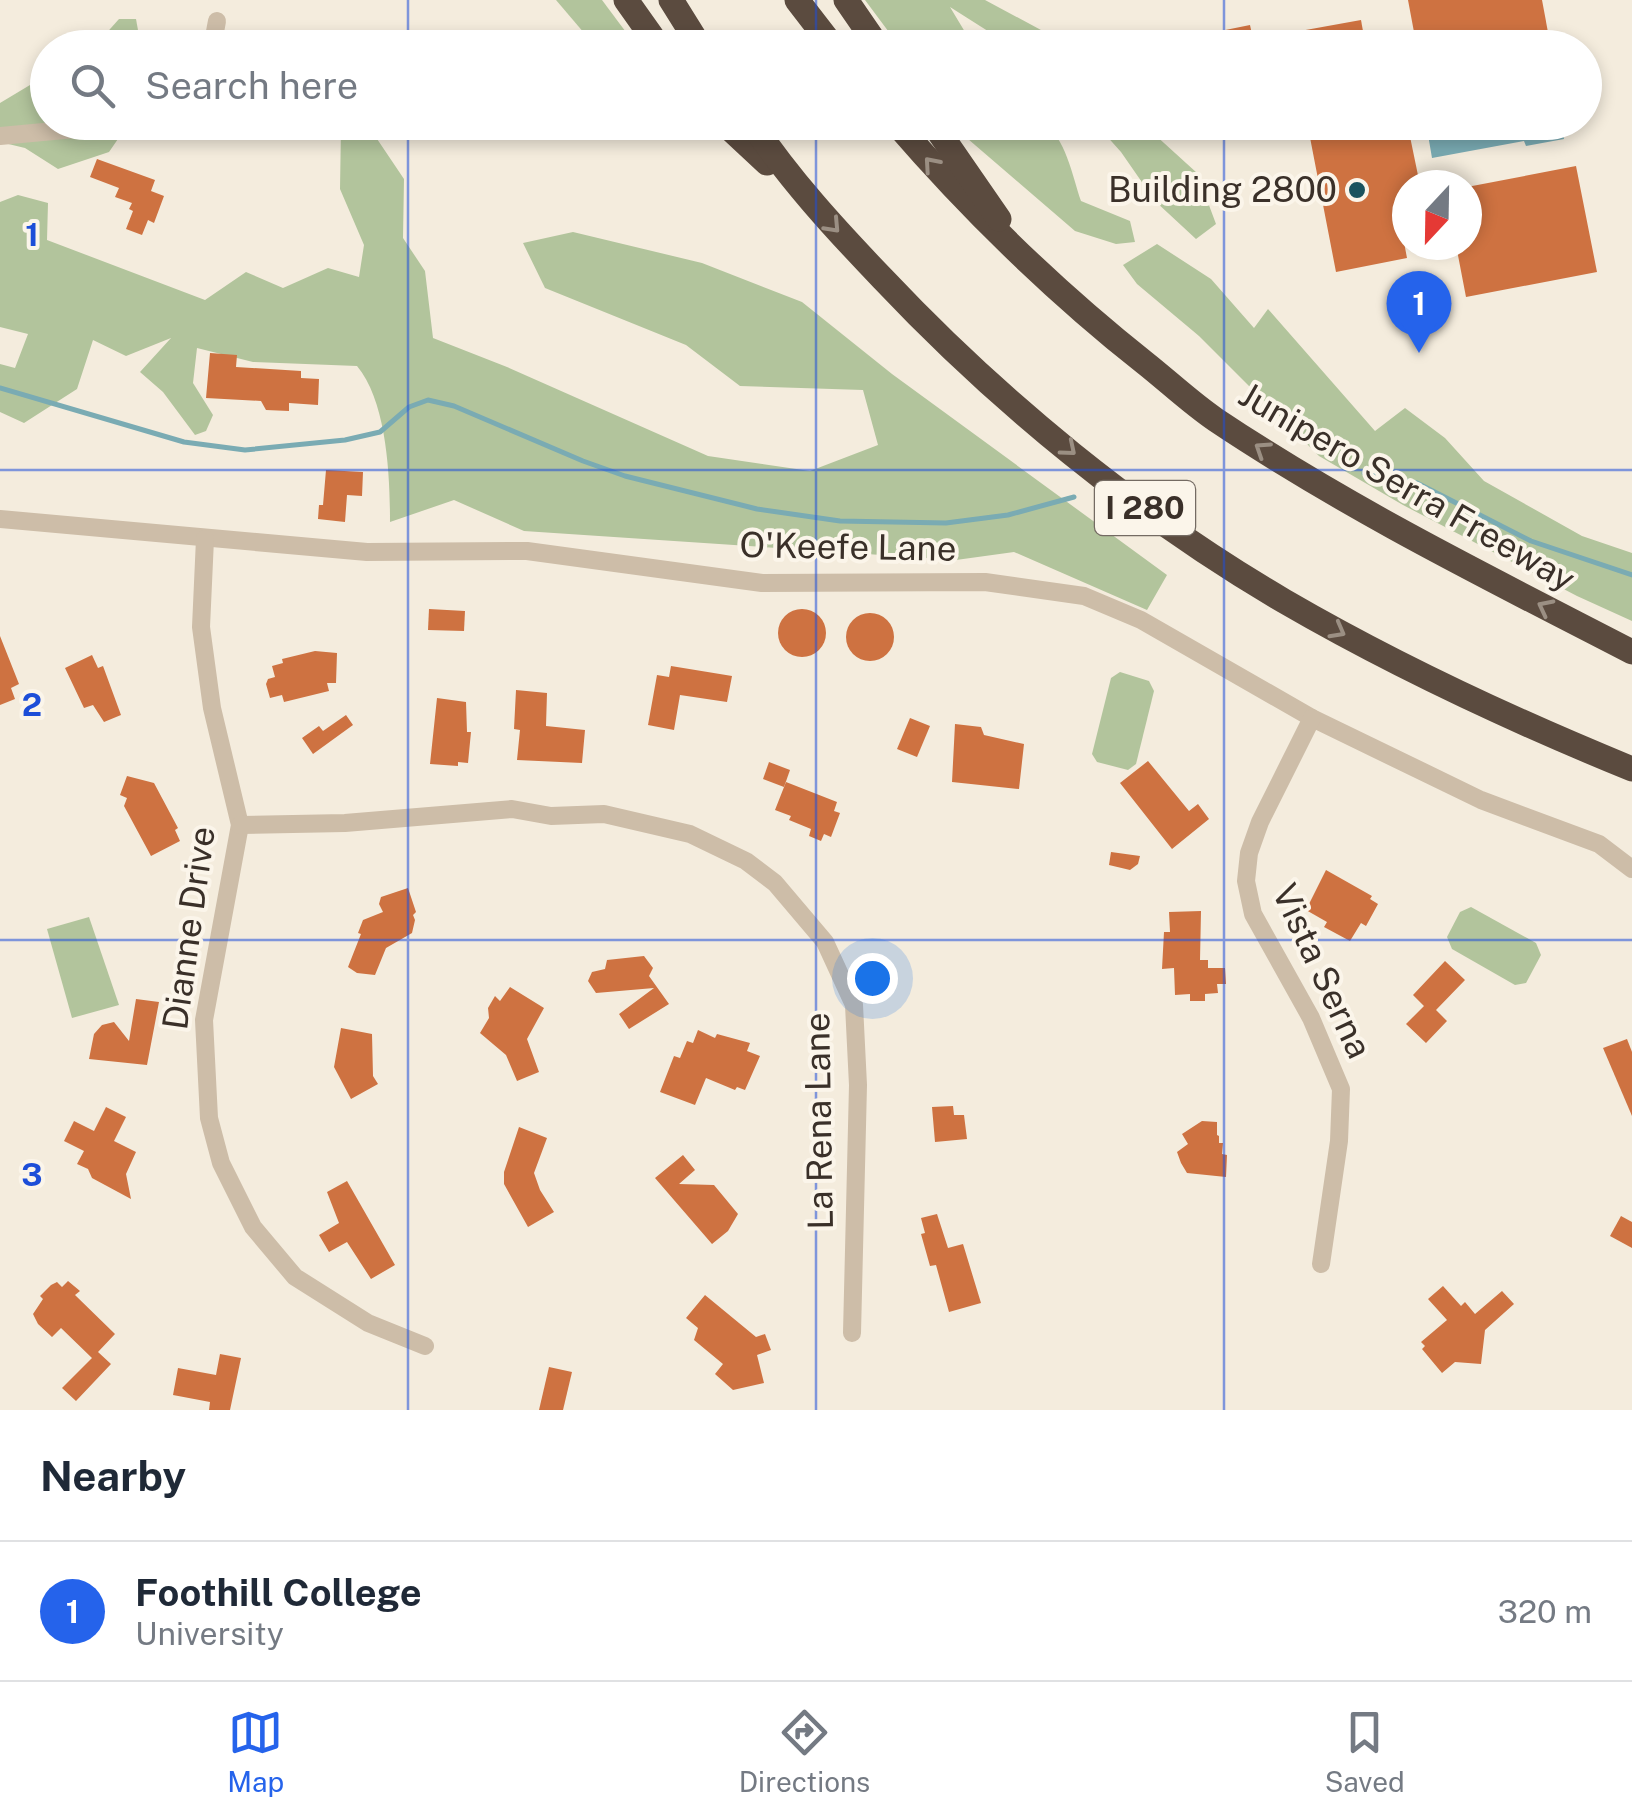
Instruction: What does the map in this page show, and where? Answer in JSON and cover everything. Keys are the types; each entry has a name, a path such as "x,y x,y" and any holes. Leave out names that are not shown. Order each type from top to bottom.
{"highway":[{"path":"626,0 647,30"},
{"path":"672,0 690,30"},
{"path":"797,0 820,30"},
{"path":"846,0 867,30"},
{"path":"743,140 806,198"},
{"name":"I 280","path":"764,140 806,198 925,323 1097,472 1187,538 1281,599 1377,653 1478,703 1632,769"},
{"name":"Junipero Serra Freeway","path":"910,140 950,187 1104,331 1212,417 1313,482 1412,538 1632,652"},
{"path":"944,140 1019,253"}],"street":[{"path":"215,30 217,21"},
{"path":"0,136 30,133"},
{"name":"O'Keefe Lane","path":"0,519 367,552 527,551 762,584 985,582 1084,596 1141,620 1312,718 1481,800 1598,844 1632,869"},
{"name":"Dianne Drive","path":"205,538 200,627 212,708 240,825 204,1020 209,1118 221,1163 253,1226 295,1277 368,1324 425,1346"},
{"name":"Vista Serna","path":"1312,718 1260,822 1249,853 1246,881 1253,914 1312,1018 1341,1088 1339,1141 1320,1264"},
{"name":"La Rena Lane","path":"240,825 345,822 512,809 551,816 604,814 690,834 746,861 774,884 826,942 854,1005 858,1085 852,1333"}],"green space":[{"path":"556,0 602,0 624,30 582,30"},
{"path":"865,0 985,0 1041,30 986,30 950,7 964,30 887,30"},
{"path":"119,19 136,19 138,30 109,30"},
{"path":"30,85 30,140 117,140 109,152 58,169 25,148 0,142 0,103"},
{"path":"341,140 378,140 404,179 403,238 425,271 433,338 708,456 810,471 878,445 863,390 740,386 686,345 545,288 523,243 573,232 702,263 802,302 892,374 1167,575 1147,610 1014,552 956,560 524,531 454,500 390,522 381,419 357,366 253,362 197,348 193,383 213,415 206,431 195,435 163,392 140,372 171,338 126,356 93,340 77,389 24,423 0,412 0,364 15,368 28,334 0,327 0,202 18,195 48,203 47,240 205,300 246,272 283,288 328,268 359,277 364,245 340,189"},
{"path":"969,140 1059,140 1081,201 1130,221 1135,242 1116,244 1075,231"},
{"path":"1110,140 1161,140 1197,173 1216,224 1196,239 1155,201"},
{"path":"1157,244 1211,279 1254,328 1268,309 1375,431 1405,408 1445,438 1484,481 1582,536 1632,553 1632,621 1403,505 1319,456 1199,336 1137,284 1123,265"},
{"path":"1120,672 1149,681 1154,691 1136,764 1128,770 1097,762 1092,754 1111,678"},
{"path":"1471,907 1536,943 1541,955 1526,983 1515,985 1452,949 1447,937 1460,912"},
{"path":"89,917 119,1005 72,1018 47,929"}],"water":[{"path":"1429,140 1559,140 1526,146 1524,141 1432,158"}],"building":[{"path":"1408,0 1542,0 1548,30 1414,30"},
{"path":"1361,20 1363,30 1306,30"},
{"path":"1250,25 1251,30 1225,30"},
{"name":"Building 2800","path":"1310,140 1411,140 1417,170 1392,170 1392,260 1397,260 1336,272"},
{"path":"97,159 155,180 151,191 164,196 154,223 148,220 142,235 126,229 132,203 115,197 119,188 90,177"},
{"path":"1576,166 1597,272 1466,297 1459,260 1482,260 1482,184"},
{"path":"210,353 237,355 236,367 301,371 301,378 319,379 318,405 289,403 289,411 266,410 261,401 206,398"},
{"path":"326,470 363,472 362,496 347,495 345,522 318,519"},
{"path":"429,609 465,611 464,631 428,630"},
{"path":"802,609 819,616 826,633 819,650 802,657 785,650 778,633 785,616"},
{"path":"870,613 887,620 894,637 887,654 870,661 853,654 846,637 853,620"},
{"path":"0,636 19,684 11,688 15,699 0,705"},
{"path":"315,651 337,653 336,683 327,683 329,691 284,702 282,695 270,698 266,684 275,677 272,666 283,663 282,659"},
{"path":"92,655 98,668 103,666 121,715 104,722 93,705 84,708 65,668"},
{"path":"671,666 732,676 727,702 680,695 674,730 648,725 657,675 669,677"},
{"path":"516,690 547,693 546,726 585,730 582,763 517,760 520,730 514,729"},
{"path":"437,698 466,702 467,732 471,732 468,763 430,764"},
{"path":"346,715 353,725 313,754 302,738 319,726 323,731"},
{"path":"910,718 930,726 917,757 897,749"},
{"path":"955,724 981,727 984,735 1024,744 1019,789 952,782"},
{"path":"1148,761 1189,811 1198,804 1209,819 1172,849 1120,783"},
{"path":"769,762 790,770 784,787 763,779"},
{"path":"127,776 154,783 178,828 175,830 180,841 151,856 124,806 127,798 120,795"},
{"path":"786,782 837,802 834,811 840,813 831,837 824,834 821,841 809,836 811,829 775,810"},
{"path":"1111,852 1140,856 1138,864 1130,870 1109,865"},
{"path":"1326,870 1372,896 1370,899 1378,904 1366,926 1361,923 1350,941 1324,927 1327,922 1306,910"},
{"path":"408,888 416,912 412,933 386,948 375,975 357,973 348,967 363,920 383,912 381,897"},
{"path":"1201,911 1200,960 1208,960 1208,968 1225,968 1226,984 1217,984 1218,993 1205,994 1205,1001 1190,1001 1190,994 1175,995 1174,968 1162,969 1164,932 1170,932 1169,912"},
{"path":"644,956 653,968 649,976 669,1004 629,1029 619,1014 654,988 596,993 588,981 592,972 605,969 607,960"},
{"path":"1445,961 1465,980 1436,1010 1447,1021 1426,1043 1406,1024 1424,1006 1413,995"},
{"path":"510,987 544,1008 527,1039 539,1072 517,1081 506,1055 480,1033 495,996 500,1001"},
{"path":"136,999 159,1002 147,1065 89,1059 94,1034 102,1025 114,1022 129,1041"},
{"path":"341,1028 372,1034 373,1076 378,1084 351,1099 334,1067"},
{"path":"698,1030 715,1038 717,1034 750,1043 747,1051 760,1056 745,1090 706,1078 695,1105 660,1092 674,1056 680,1058 687,1041 693,1043"},
{"path":"1627,1039 1632,1052 1632,1116 1603,1048"},
{"path":"953,1106 954,1115 964,1115 967,1139 935,1142 932,1107"},
{"path":"106,1107 126,1117 114,1141 136,1152 126,1174 131,1199 92,1178 88,1169 77,1164 84,1151 64,1141 74,1121 94,1131"},
{"path":"1202,1121 1217,1122 1222,1154 1227,1155 1226,1177 1187,1173 1181,1163 1177,1152 1188,1144 1182,1134"},
{"path":"519,1127 547,1138 534,1173 554,1212 528,1227 504,1184 504,1172"},
{"path":"683,1155 695,1170 679,1184 714,1185 738,1214 728,1231 712,1244 655,1178"},
{"path":"347,1181 395,1265 371,1279 347,1242 329,1252 319,1235 339,1223 327,1192"},
{"path":"937,1214 948,1248 963,1244 981,1303 949,1312 936,1265 930,1266 921,1234 925,1233 921,1218"},
{"path":"1621,1216 1632,1222 1632,1248 1610,1236"},
{"path":"68,1281 80,1291 75,1295 115,1334 98,1352 111,1364 76,1401 62,1388 92,1358 61,1328 52,1337 33,1314 43,1299 40,1296 51,1285 57,1282 62,1287"},
{"path":"1443,1286 1461,1306 1465,1302 1475,1314 1502,1291 1514,1304 1485,1330 1481,1364 1455,1362 1442,1373 1422,1349 1425,1346 1421,1342 1447,1320 1428,1299"},
{"path":"705,1295 756,1337 765,1334 771,1350 757,1355 764,1383 733,1390 715,1374 723,1364 694,1340 698,1328 686,1318"},
{"path":"220,1354 241,1358 230,1410 209,1410 210,1402 173,1395 178,1368 216,1375"},
{"path":"549,1367 572,1372 563,1410 539,1410"}],"waterway":[{"path":"0,388 184,442 245,450 345,440 380,432 409,407 428,400 454,406 625,476 757,509 840,521 946,523 1008,515 1074,497"},
{"path":"1364,473 1417,483 1531,541 1632,575"}],"place":[{"name":"Building 2800","path":"1357,190"},
{"name":"Foothill College","path":"1419,353"}]}
